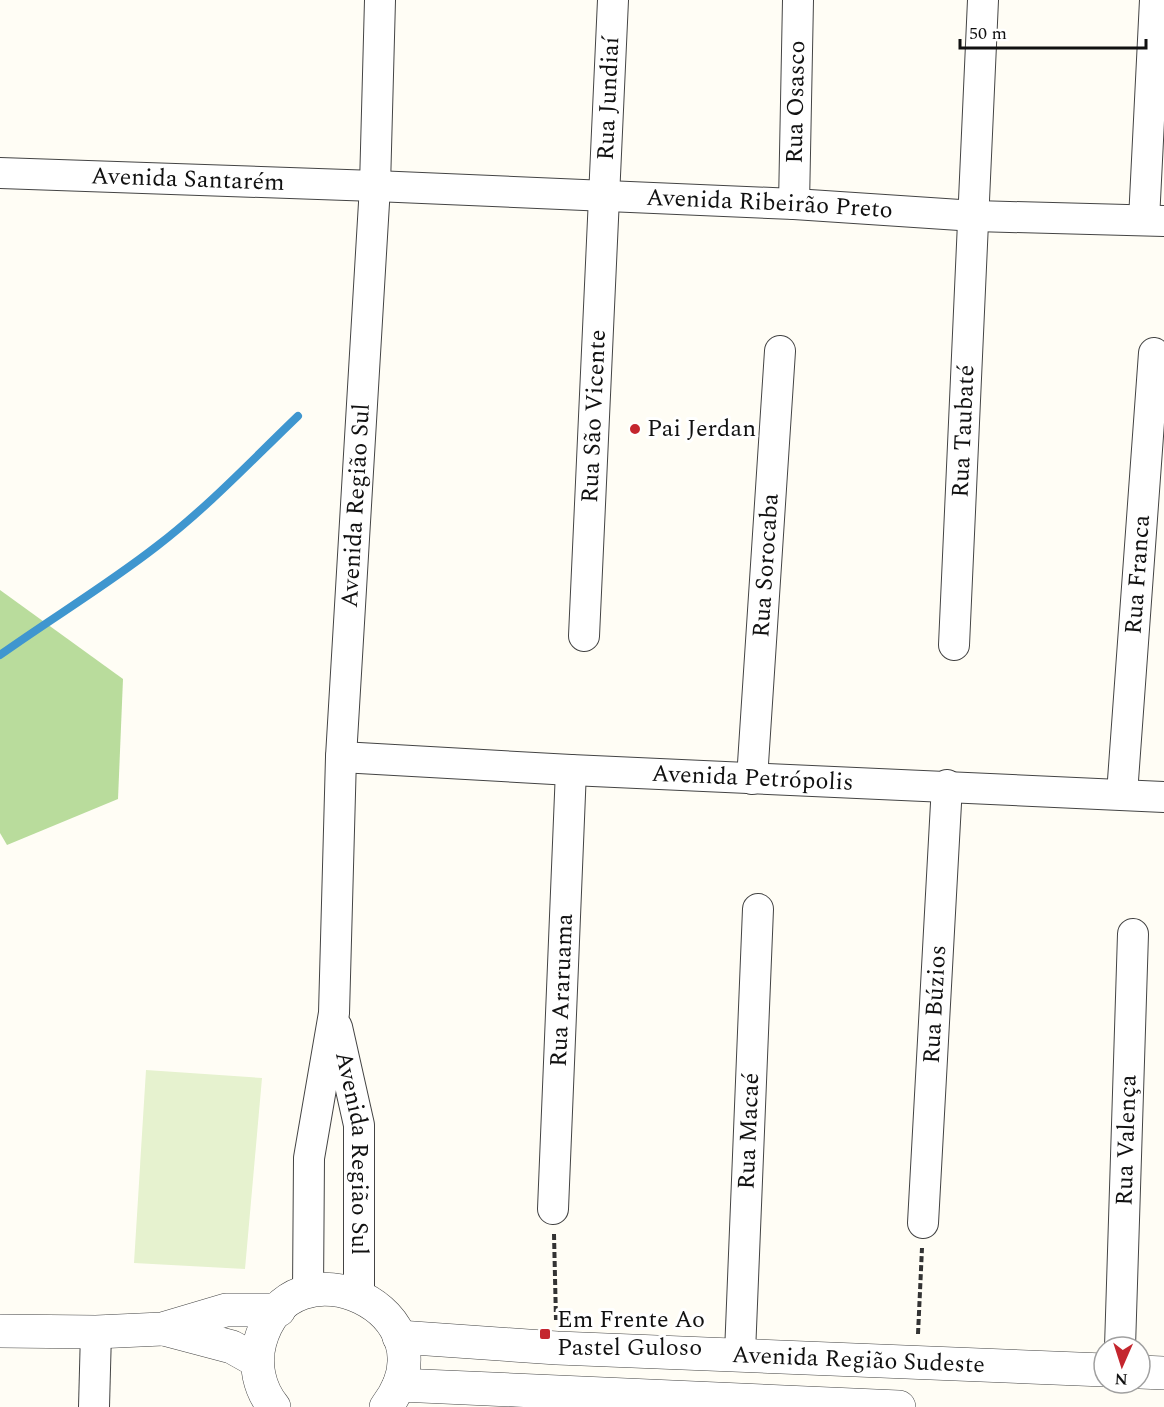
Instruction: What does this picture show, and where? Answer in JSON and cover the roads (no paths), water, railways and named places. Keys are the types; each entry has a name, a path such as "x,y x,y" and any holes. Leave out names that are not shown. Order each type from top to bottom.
{"street":[{"name":"Avenida Região Sul","path":"308,1292 309,1158 334,1013 341,757 375,186 380,0"},
{"name":"Rua Jundiaí","path":"606,195 613,0"},
{"name":"Rua Osasco","path":"794,204 798,0"},
{"name":"Rua Taubaté","path":"954,645 984,0"},
{"path":"1154,221 1155,0"},
{"name":"Avenida Santarém","path":"0,173 375,186"},
{"name":"Avenida Ribeirão Preto","path":"375,186 794,204 975,216 1154,221"},
{"name":"Rua São Vicente","path":"584,636 606,195"},
{"name":"Rua Sorocaba","path":"753,779 780,351"},
{"name":"Rua Franca","path":"1122,794 1154,353"},
{"name":"Avenida Petrópolis","path":"341,757 753,779 947,785 1164,797"},
{"name":"Rua Araruama","path":"553,1209 571,770"},
{"name":"Rua Búzios","path":"923,1223 947,785"},
{"name":"Rua Macaé","path":"740,1353 758,909"},
{"name":"Rua Valença","path":"1120,1335 1133,934"},
{"name":"Avenida Região Sul","path":"334,1013 359,1125 359,1294"},
{"path":"274,1407 264,1391 257,1361 261,1337 279,1310 292,1299 308,1292 334,1288 359,1294 384,1312 399,1337 403,1356 393,1396"},
{"path":"0,1331 96,1332 162,1329 226,1310 279,1310"},
{"path":"162,1329 232,1347 257,1361"},
{"path":"94,1407 96,1332"},
{"name":"Avenida Região Sudeste","path":"399,1337 557,1348 740,1353 1092,1369"},
{"name":"Avenida Região Sudeste","path":"393,1396 899,1407"}],"waterway":[{"path":"0,655 119,574 176,531 298,416"}],"place":[{"name":"Pai Jerdan","path":"635,429"},
{"name":"Em Frente Ao Pastel Guloso","path":"545,1334"}]}
